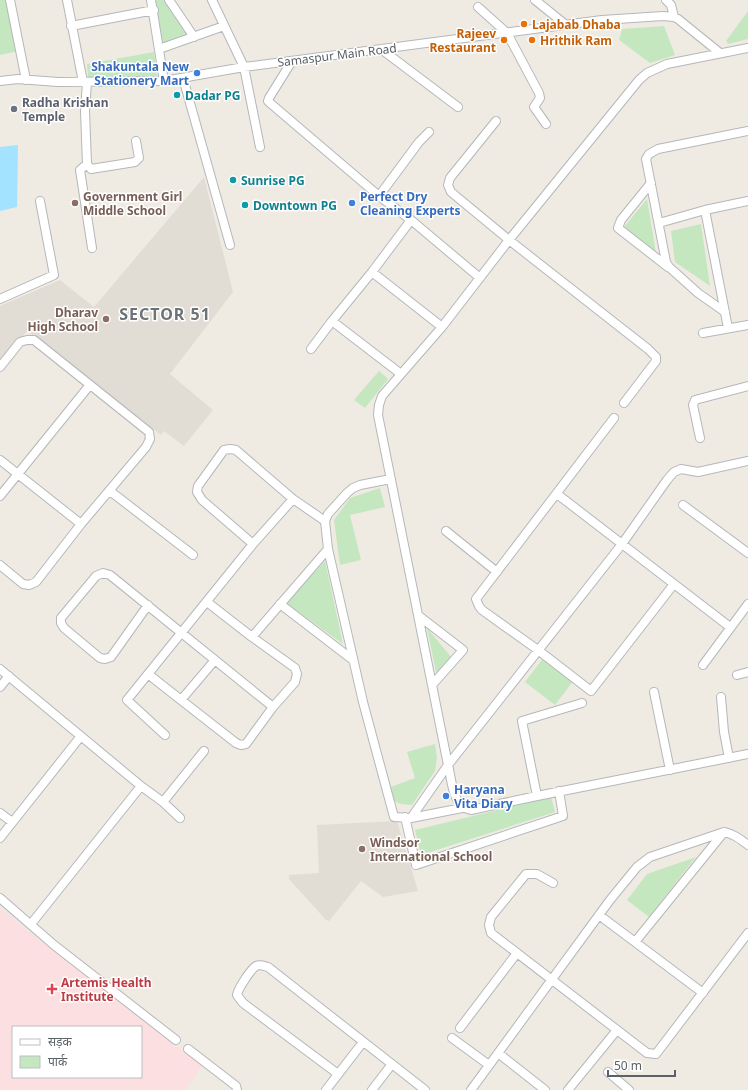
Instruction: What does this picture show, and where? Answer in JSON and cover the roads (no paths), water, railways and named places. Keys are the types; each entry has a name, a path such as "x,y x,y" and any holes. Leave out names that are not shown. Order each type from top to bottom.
{"street":[{"path":"10,0 26,80"},
{"path":"67,0 71,26 85,82 87,164 92,169 135,162 139,158 136,142"},
{"path":"151,0 154,10 164,81"},
{"path":"169,0 194,37"},
{"path":"212,0 244,67 260,147"},
{"path":"536,0 566,25"},
{"path":"666,0 671,5 674,18 683,23 720,53"},
{"path":"478,7 507,33 539,93 540,98 534,107 546,124"},
{"path":"71,26 154,10"},
{"name":"Samaspur Main Road","path":"0,81 164,81 244,67 602,20 663,16 674,18"},
{"path":"159,49 224,26"},
{"path":"462,808 456,800 448,765 378,415 382,396 442,326 509,240 574,162 639,80 647,73 667,64 748,48"},
{"path":"382,50 458,107"},
{"path":"292,61 268,101 378,196 410,220 480,278"},
{"path":"182,78 230,245"},
{"path":"496,121 450,178 448,185 451,192 509,240 648,349 656,357 656,361 624,403"},
{"path":"669,267 666,262 646,158 648,154 653,151 748,131"},
{"path":"378,196 429,132"},
{"path":"87,164 80,170 92,248"},
{"path":"651,183 621,220 618,228 725,312"},
{"path":"0,299 54,275 40,201"},
{"path":"659,223 705,210 748,201"},
{"path":"705,210 728,328"},
{"path":"311,349 372,272 410,220"},
{"path":"372,272 442,326"},
{"path":"332,321 401,374"},
{"path":"704,332 748,325"},
{"path":"0,367 20,342 34,340 89,386 149,432 150,439 146,447 81,524 36,582 29,585 23,584 0,565"},
{"path":"0,496 89,386"},
{"path":"700,438 693,405 695,400 748,386"},
{"path":"614,418 476,600 479,606 591,691 674,584"},
{"path":"254,544 202,500 197,492 198,486 224,450 236,450 293,498 324,521"},
{"path":"0,460 81,524"},
{"path":"559,791 563,816 416,865 408,818 622,544 667,480 674,472 681,469 698,472 748,461"},
{"path":"391,480 360,485 353,488 335,506 324,521 328,549 353,660 394,818 408,818 462,808 471,810 748,754"},
{"path":"110,490 193,555"},
{"path":"557,494 730,627"},
{"path":"165,735 127,700 181,632 293,498"},
{"path":"683,505 748,553"},
{"path":"446,531 497,572"},
{"path":"252,637 328,549"},
{"path":"148,605 111,657 105,659 100,658 64,628 61,623 61,618 96,576 103,573 110,575 148,605 273,707"},
{"path":"148,674 219,731 236,743 241,745 246,744 273,707 295,682 297,674 295,668 207,602"},
{"path":"280,604 353,660"},
{"path":"703,665 748,604"},
{"path":"419,616 463,650 432,685"},
{"path":"182,700 215,660"},
{"path":"0,669 180,818"},
{"path":"737,675 748,672"},
{"path":"0,687 9,676"},
{"path":"654,692 670,770"},
{"path":"721,697 724,732 730,758"},
{"path":"537,796 522,721 582,703"},
{"path":"0,838 81,736"},
{"path":"162,802 204,751"},
{"path":"31,924 141,786"},
{"path":"0,812 12,822"},
{"path":"471,1090 610,900 642,862 650,857 724,832 737,836 748,845"},
{"path":"635,942 724,832"},
{"path":"553,883 537,874 526,874 491,917 489,925 491,933 647,1053 656,1054 748,933"},
{"path":"0,898 54,945 176,1040"},
{"path":"599,915 703,993"},
{"path":"460,1028 517,953"},
{"path":"338,1074 243,1003 237,996 237,990 255,967 261,965 268,967 425,1090"},
{"path":"568,1090 617,1030"},
{"path":"452,1038 489,1065"},
{"path":"326,1090 363,1042"},
{"path":"188,1049 236,1086 237,1090"},
{"path":"498,1053 545,1090"},
{"path":"372,1090 392,1064"},
{"path":"608,1072 629,1090"}],"water":[{"path":"18,145 17,207 0,211 0,147"}],"place":[{"name":"Lajabab Dhaba","path":"524,24"},
{"name":"Rajeev Restaurant","path":"504,40"},
{"name":"Hrithik Ram","path":"532,40"},
{"name":"Shakuntala New Stationery Mart","path":"197,73"},
{"name":"Dadar PG","path":"177,95"},
{"name":"Radha Krishan Temple","path":"14,109"},
{"name":"Sunrise PG","path":"233,180"},
{"name":"Government Girl Middle School","path":"75,203"},
{"name":"Perfect Dry Cleaning Experts","path":"352,203"},
{"name":"Downtown PG","path":"245,205"},
{"name":"Dharav High School","path":"106,319"},
{"name":"Haryana Vita Diary","path":"446,796"},
{"name":"Windsor International School","path":"362,849"},
{"name":"Artemis Health Institute","path":"52,989"}],"district":[{"name":"SECTOR 51","path":"165,314"}]}
